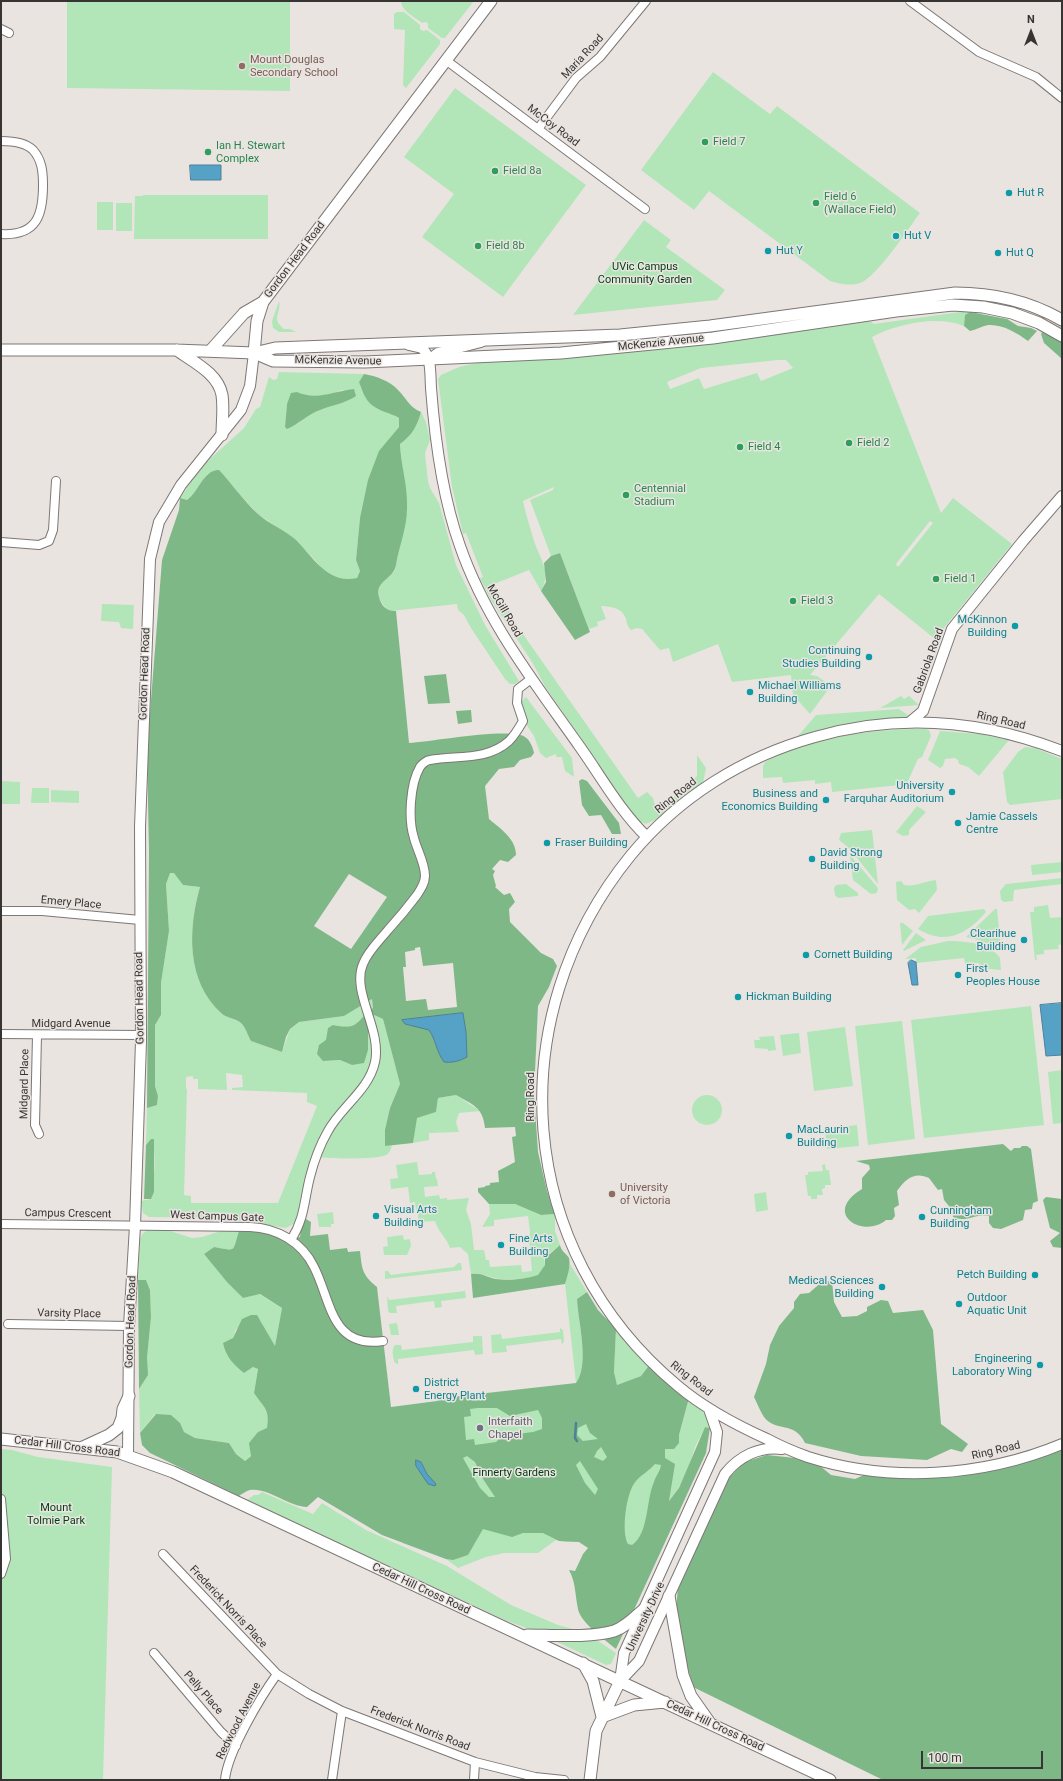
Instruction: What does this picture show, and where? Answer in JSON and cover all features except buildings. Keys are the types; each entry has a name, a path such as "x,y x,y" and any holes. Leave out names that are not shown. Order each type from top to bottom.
{"main road":[{"name":"Gordon Head Road","path":"254,353 257,321 263,302 491,1"},
{"name":"McKenzie Avenue","path":"1,350 176,350 254,353 275,348 580,337 658,332 955,293 982,294 1017,301 1045,311 1062,320"},
{"path":"210,351 244,313 263,302"},
{"name":"McKenzie Avenue","path":"254,353 273,361 365,362 429,360 624,348 783,329 940,306 973,306 1003,310 1039,323 1062,336"},
{"path":"176,350 212,375 219,386 223,401 222,435"},
{"path":"84,1447 109,1435 118,1428 122,1418 123,1409 129,1396"},
{"name":"Cedar Hill Cross Road","path":"1,1439 84,1447 128,1455 195,1482 496,1624 522,1634 830,1780"},
{"path":"668,1596 683,1675 690,1696 710,1723"},
{"path":"522,1634 553,1636 615,1631 625,1625 644,1609"},
{"path":"583,1663 593,1681 602,1717"},
{"path":"590,1780 593,1741 602,1717 620,1681"},
{"path":"602,1717 634,1705 666,1702"}],"street":[{"name":"Maria Road","path":"538,129 576,78 600,57 646,1"},
{"path":"910,1 979,52 1036,77 1062,98"},
{"path":"1,29 9,34"},
{"name":"McCoy Road","path":"447,61 645,209"},
{"path":"1,234 21,233 31,227 38,217 43,205 43,173 39,160 32,150 20,142 4,141"},
{"path":"407,344 422,348 429,360 438,353 486,340"},
{"name":"Gordon Head Road","path":"128,1455 129,1326 135,1226 141,1035 140,920 143,728 150,559 163,515 185,479 241,410 247,397 253,371 254,353"},
{"name":"McGill Road","path":"429,360 441,470 459,544 484,603 531,679 625,813 647,837"},
{"path":"1,542 39,545 49,541 53,530 56,481"},
{"name":"Gabriola Road","path":"910,722 923,711 952,629 1023,541 1062,496"},
{"path":"291,1240 304,1213 310,1176 328,1131 341,1112 368,1079 374,1062 375,1038 360,981 363,964 373,948 417,895 426,876 410,827 410,816 416,779 420,766 428,760 474,756 509,741 523,721 517,703 518,689 531,679"},
{"name":"Ring Road","path":"1062,751 998,730 948,723 910,722 850,728 801,741 757,756 718,778 671,815 647,837 606,887 586,921 561,978 548,1030 544,1056 542,1098 545,1148 552,1183 566,1232 585,1273 604,1305 620,1327 649,1360 681,1389 709,1409 757,1435 798,1453 854,1468 923,1473 957,1471 987,1467 1038,1453 1062,1444"},
{"name":"Emery Place","path":"1,912 42,910 140,920"},
{"name":"Midgard Avenue","path":"1,1034 141,1035"},
{"name":"Midgard Place","path":"37,1035 35,1125 38,1134"},
{"name":"Campus Crescent","path":"1,1224 135,1226"},
{"name":"West Campus Gate","path":"135,1226 258,1227 274,1231 291,1240 304,1252 315,1267 332,1313 341,1329 357,1340 370,1343 383,1341"},
{"name":"Varsity Place","path":"8,1324 129,1326"},
{"name":"University Drive","path":"620,1681 624,1653 715,1452 717,1432 709,1409"},
{"name":"University Drive","path":"620,1681 639,1661 721,1482 730,1468 741,1459 761,1450 775,1448 798,1453"},
{"path":"1,1499 6,1559 1,1574"},
{"name":"Frederick Norris Place","path":"162,1554 277,1674"},
{"name":"Pelly Place","path":"154,1653 221,1732 236,1746"},
{"name":"Frederick Norris Road","path":"277,1674 342,1711 475,1762 535,1777 564,1780"},
{"name":"Redwood Avenue","path":"225,1780 229,1760 264,1692 277,1674"},
{"path":"332,1780 342,1711"},
{"path":"474,1780 475,1762"}],"green space":[{"path":"67,1 290,1 290,91 67,88"},
{"path":"401,1 474,1 445,38 442,38 428,28 428,24 426,22 422,23 409,14 403,8"},
{"path":"397,12 404,12 420,25 420,29 423,31 427,30 440,40 440,44 406,88 403,85 405,30 394,29 394,14"},
{"name":"Field 6 (Wallace Field)","path":"713,72 770,114 777,106 920,213 900,241 875,272 867,279 860,283 853,284 841,284 830,281 709,191 694,210 641,170"},
{"name":"Field 8a","path":"455,88 586,185 503,297 422,237 454,194 404,157"},
{"path":"268,195 268,239 134,239 135,196"},
{"path":"97,202 113,202 113,230 97,230"},
{"path":"116,203 132,203 132,231 116,231"},
{"name":"UVic Campus Community Garden","path":"644,220 671,240 666,247 725,290 717,300 573,315"},
{"path":"279,301 280,305 277,318 280,325 284,329 290,329 296,332 279,332 273,328 272,321"},
{"path":"960,312 970,312 965,315 964,326 942,321 917,322 893,328 872,337 941,513 953,498 1012,544 935,639 879,594 810,675 817,676 831,686 810,714 793,695 791,675 732,682 718,644 673,662 669,648 660,650 642,629 637,628 631,630 622,612 616,608 601,606 606,619 597,622 598,626 589,629 560,553 551,556 530,500 553,490 554,487 523,501 534,541 544,566 544,584 541,591 529,570 494,584 518,627 638,798 647,792 653,798 655,805 661,808 697,776 697,755 706,768 703,783 655,820 646,824 637,820 546,688 532,662 491,600 480,578 483,577 466,533 463,534 452,487 438,379 441,375 459,367 480,362 534,359 820,328 872,320 871,322 874,324","holes":["786,360 793,368 761,381 757,373 704,389 699,378 670,389 667,382 701,368","930,521 933,523 898,567 896,564"]},
{"path":"970,312 1007,319 1018,326 1031,328 1037,331 1028,341 1014,332 994,325 988,325 970,331 964,326 965,315"},
{"path":"1044,330 1062,342 1062,359 1044,343 1041,334"},
{"path":"279,372 364,374 359,382 362,390 377,407 399,418 399,427 390,438 360,518 356,560 360,571 357,578 350,580 338,579 323,570 294,539 258,514 234,488 208,473 193,496 187,500 180,498 201,467 244,428 256,409 260,407 269,377 273,380 277,379","holes":["342,390 355,396 345,402 317,410 296,424 285,427 287,405 297,392 320,396"]},
{"path":"364,374 382,379 395,387 411,405 421,412 414,430 400,444 406,492 406,523 394,570 379,587 378,592 383,606 390,610 396,611 409,743 488,734 517,734 527,738 534,751 531,757 520,760 514,767 499,769 485,786 489,819 511,839 516,855 508,862 500,860 492,869 495,871 493,875 495,887 504,895 510,893 515,902 509,909 510,922 541,953 553,959 557,966 549,987 538,1006 534,1094 538,1152 547,1191 555,1214 541,1215 515,1204 489,1204 478,1192 478,1188 490,1185 490,1183 499,1182 498,1171 515,1162 512,1137 516,1136 515,1127 485,1128 482,1115 476,1107 456,1095 438,1098 436,1112 417,1118 413,1143 385,1146 385,1130 390,1108 400,1084 383,1019 374,1015 368,1034 368,1050 364,1063 352,1065 340,1060 323,1061 317,1054 319,1045 326,1040 328,1028 333,1025 348,1027 356,1024 373,1008 372,999 344,1016 299,1022 290,1029 282,1052 251,1041 242,1024 239,1021 221,1013 201,986 193,954 192,937 193,920 200,887 183,885 174,873 170,873 166,884 169,931 161,983 161,1015 155,1025 155,1086 158,1096 157,1105 147,1108 149,851 147,751 162,560 179,510 180,498 187,500 195,492 205,477 214,471 219,470 258,514 296,540 329,574 347,579 357,578 360,571 356,560 360,518 368,480 379,451 399,427 399,418 370,404 365,397 359,382","holes":["349,874 387,897 351,949 314,926","420,947 423,966 453,963 457,1007 428,1010 426,999 406,1001 403,967 406,967 405,952 415,950 415,948"]},
{"path":"354,389 356,396 352,399 324,408 307,416 287,429 285,427 287,404 291,393 297,392 304,395 319,396"},
{"path":"421,412 426,422 430,440 425,453 428,481 430,488 439,503 456,565 485,625 519,681 515,684 510,684 505,679 464,615 458,610 457,604 391,611 381,602 379,597 378,588 380,584 395,570 407,508 400,444 414,430"},
{"path":"560,553 590,632 575,640 541,591 546,582 544,563 551,556"},
{"path":"102,604 134,605 133,629 121,628 119,622 101,621"},
{"path":"446,674 450,703 428,704 424,676"},
{"path":"901,696 904,699 909,696 919,705 880,708"},
{"path":"526,697 572,758 574,777 565,771 562,757 556,757 556,754 546,758 540,753 534,736 524,721 521,702"},
{"path":"899,709 911,717 861,721 797,737 816,715"},
{"path":"471,710 472,722 458,724 456,711"},
{"path":"886,730 929,730 931,736 922,757 918,759 908,781 909,784 832,792 831,782 815,784 815,780 783,783 782,777 763,778 763,766 765,762 783,753 803,746 823,740"},
{"path":"940,731 980,734 1009,740 979,776 968,767 959,764 958,760 955,758 945,759 943,766 940,768 928,760"},
{"path":"1025,747 1035,748 1062,759 1062,799 1010,805 1007,802 1003,772 1018,752"},
{"path":"582,779 587,781 619,823 621,834 612,834 601,815 589,816 582,805 579,781"},
{"path":"1,781 20,782 20,804 1,804"},
{"path":"32,788 49,788 49,803 31,803"},
{"path":"51,790 79,791 79,803 51,802"},
{"path":"917,806 926,812 909,830 909,835 903,836 896,832"},
{"path":"872,830 878,884 849,848 839,840 841,833"},
{"path":"850,855 878,888 877,893 871,894 853,880"},
{"path":"1062,862 1062,872 1032,875 1031,865"},
{"path":"170,872 175,873 183,885 200,887 193,920 192,937 193,954 201,986 210,1000 223,1015 239,1021 242,1024 251,1041 282,1052 290,1029 299,1022 344,1016 372,999 373,1008 356,1024 348,1027 333,1025 323,1061 340,1060 352,1065 368,1050 368,1034 374,1015 383,1019 400,1084 390,1108 385,1146 392,1145 390,1151 381,1157 372,1158 311,1156 297,1219 295,1223 286,1228 224,1218 149,1217 143,1213 141,1201 151,1199 154,1169 154,1154 151,1139 146,1145 147,1108 157,1104 158,1096 155,1086 155,1025 161,1015 161,983 169,931 166,884","holes":["226,1073 242,1075 243,1087 232,1088 232,1090 307,1093 307,1102 317,1106 278,1203 191,1203 191,1196 184,1195 187,1089 186,1077 193,1076 193,1079 198,1079 198,1089 227,1090"]},
{"path":"1062,878 1062,884 1014,890 1013,901 1004,902 1001,900 1000,891 1006,884"},
{"path":"936,880 937,890 919,913 915,909 909,910 897,900 896,882 901,881 904,885 913,885"},
{"path":"846,884 858,893 858,896 838,898 835,895 834,888 836,885"},
{"path":"1048,905 1050,918 1062,917 1062,944 1058,945 1059,949 1044,950 1044,954 1036,955 1037,960 1035,960 1030,912 1034,912 1034,907"},
{"path":"984,909 986,912 979,920 964,932 955,935 938,937 918,929 928,916"},
{"path":"995,909 997,909 1000,950 982,941 966,937"},
{"path":"900,923 903,923 913,931 902,945"},
{"path":"916,933 926,940 904,951 903,950"},
{"path":"948,941 969,942 990,949 1000,958 1001,970 980,968 979,963 965,964 964,958 916,963 916,958 905,959 921,947"},
{"path":"1031,1006 1044,1125 924,1138 911,1020"},
{"path":"902,1021 915,1139 868,1145 855,1026"},
{"path":"845,1027 853,1086 814,1091 807,1032"},
{"path":"799,1033 801,1053 783,1056 780,1035"},
{"path":"774,1036 776,1050 768,1051 768,1049 755,1048 754,1040 760,1040 759,1037"},
{"path":"1062,1070 1062,1123 1053,1124 1048,1072"},
{"path":"456,1095 480,1111 459,1113 456,1122 459,1132 429,1133 429,1140 413,1143 416,1118 436,1112 438,1098"},
{"path":"707,1095 718,1099 722,1110 718,1121 707,1125 696,1121 692,1110 696,1099"},
{"path":"857,1125 859,1146 827,1149 825,1129"},
{"path":"151,1139 154,1139 154,1192 151,1199 144,1199 146,1145"},
{"path":"1003,1144 1011,1151 1014,1148 1020,1148 1022,1146 1027,1146 1031,1149 1038,1201 1033,1203 1032,1209 1025,1210 1023,1220 1001,1229 993,1228 989,1223 989,1216 984,1215 967,1219 958,1219 953,1217 953,1211 944,1200 942,1189 938,1190 929,1178 919,1175 911,1177 903,1183 897,1191 899,1205 894,1208 895,1216 892,1220 886,1220 877,1225 867,1227 850,1221 846,1215 845,1207 850,1198 862,1189 862,1178 870,1169 869,1165 856,1161"},
{"path":"417,1162 419,1175 432,1174 432,1172 435,1172 437,1179 438,1186 424,1187 425,1197 439,1195 440,1199 447,1198 447,1200 469,1198 466,1210 471,1224 474,1250 484,1250 486,1260 489,1260 490,1267 521,1265 522,1272 532,1271 528,1216 494,1220 494,1226 482,1227 490,1214 489,1204 515,1204 541,1215 555,1214 555,1231 560,1245 544,1258 545,1265 541,1274 525,1278 499,1279 481,1274 471,1274 468,1254 460,1247 450,1248 435,1221 418,1222 418,1211 416,1210 415,1202 410,1203 408,1187 391,1189 390,1179 398,1178 396,1165"},
{"path":"825,1164 826,1170 829,1170 831,1185 825,1185 825,1188 822,1189 823,1195 817,1195 817,1199 811,1199 811,1196 808,1196 805,1175 808,1175 808,1172 823,1171 822,1165"},
{"path":"766,1192 768,1210 756,1212 754,1194"},
{"path":"1046,1197 1062,1199 1062,1248 1053,1247 1050,1241 1060,1233 1050,1228 1043,1200"},
{"path":"333,1212 334,1224 331,1224 331,1227 319,1227 317,1214"},
{"path":"306,1219 311,1222 310,1236 328,1234 330,1250 347,1248 348,1252 360,1251 361,1263 364,1271 368,1279 377,1287 391,1407 437,1401 442,1398 576,1383 580,1375 583,1354 577,1299 587,1292 598,1310 616,1329 614,1372 617,1385 641,1376 650,1364 689,1398 679,1435 679,1443 674,1449 665,1449 665,1458 675,1464 669,1501 679,1488 705,1427 710,1428 706,1453 616,1649 588,1625 578,1609 574,1584 569,1570 575,1571 583,1554 588,1548 579,1542 559,1541 543,1533 523,1533 512,1537 483,1529 468,1555 453,1560 446,1559 382,1535 318,1497 307,1507 292,1504 263,1491 257,1490 249,1490 239,1496 150,1453 142,1445 140,1433 156,1414 171,1415 180,1423 184,1432 195,1438 229,1443 236,1454 245,1461 251,1456 249,1443 258,1432 267,1428 268,1422 267,1413 254,1393 258,1369 253,1367 244,1373 230,1360 223,1343 233,1338 242,1319 251,1315 257,1315 275,1346 282,1308 260,1294 243,1298 227,1282 204,1254 214,1247 232,1249 239,1231 262,1231 286,1240 300,1237 301,1229","holes":["497,1408 510,1416 538,1410 542,1418 542,1429 533,1432 502,1436 496,1442 475,1445 474,1439 466,1440 464,1417 471,1416 470,1409","586,1424 590,1433 598,1439 583,1441 577,1435 578,1428","601,1447 607,1457 603,1461 594,1457","467,1456 475,1462 483,1479 495,1497 489,1497 480,1488 463,1458","580,1461 598,1489 595,1495 585,1483 576,1465","655,1464 661,1465 651,1489 641,1533 632,1545 628,1544 625,1531 627,1503 632,1486"]},
{"path":"148,1230 170,1231 192,1238 202,1237 221,1231 239,1231 232,1249 214,1247 204,1254 243,1298 259,1294 282,1308 275,1347 260,1320 236,1329 233,1338 244,1373 253,1367 258,1369 254,1393 265,1409 268,1417 267,1429 258,1432 251,1455 245,1461 236,1454 229,1443 195,1438 184,1432 180,1424 155,1414 140,1433 139,1389 147,1375 151,1317 150,1290 146,1280 138,1280 140,1239 143,1233"},
{"path":"403,1235 404,1240 410,1239 411,1246 407,1255 384,1255 383,1247 388,1246 387,1237"},
{"path":"560,1245 561,1249 569,1258 570,1264 565,1284 473,1298 471,1274 479,1274 501,1280 523,1279 538,1275 545,1265 545,1253 550,1254"},
{"path":"458,1263 461,1263 462,1270 385,1279 385,1271 388,1271 391,1275 454,1267"},
{"path":"570,1264 587,1292 577,1299 583,1354 580,1375 576,1383 565,1284"},
{"path":"138,1280 146,1280 150,1290 151,1317 147,1358 148,1375 139,1389"},
{"path":"823,1281 832,1281 834,1302 842,1317 857,1316 867,1311 867,1307 881,1300 888,1301 893,1313 923,1310 933,1330 941,1424 968,1444 962,1452 951,1449 927,1460 861,1456 805,1443 796,1431 774,1425 764,1417 754,1397 766,1364 770,1345 779,1326 794,1308 794,1302 800,1294 809,1293"},
{"path":"465,1291 466,1298 441,1301 442,1307 435,1308 434,1301 396,1306 397,1313 390,1313 388,1311 387,1296 389,1300"},
{"path":"397,1323 399,1335 391,1335 389,1324"},
{"path":"560,1328 563,1330 564,1341 562,1345 561,1339 506,1346 507,1352 492,1353 491,1335 501,1334 502,1339 560,1332"},
{"path":"616,1329 650,1364 641,1376 617,1385 614,1372"},
{"path":"473,1336 482,1336 483,1354 475,1355 474,1350 398,1359 398,1364 394,1361 393,1351 395,1345 401,1345 402,1350 473,1342"},
{"name":"Finnerty Gardens","path":"513,1393 679,1443 679,1435 689,1398 702,1411 709,1423 710,1428 705,1427 695,1447 689,1466 679,1488 668,1502 646,1558 589,1548 579,1542 556,1540 538,1553 504,1553 486,1557 458,1568 446,1559 402,1543 439,1417"},
{"path":"1062,1448 1062,1780 883,1780 693,1687 675,1620 678,1587 725,1485 743,1463 767,1455 795,1458 819,1465 831,1475 855,1479 866,1474 897,1477"},
{"name":"Mount Tolmie Park","path":"1,1449 12,1450 38,1457 112,1467 103,1780 1,1780"},
{"path":"262,1492 313,1514 322,1503 366,1530 447,1566 511,1605 558,1625 578,1631 531,1630 505,1620 247,1500"},
{"path":"592,1637 616,1653 611,1664 606,1665 553,1640"}],"water":[{"path":"190,165 221,165 221,180 191,180"},
{"path":"911,960 916,962 918,985 912,985 908,963"},
{"path":"1062,1003 1062,1055 1046,1056 1040,1005"},
{"path":"463,1013 466,1032 467,1057 453,1062 444,1062 429,1030 405,1024 402,1020"},
{"path":"416,1460 421,1462 427,1474 436,1484 435,1486 428,1484 416,1466"}],"waterway":[{"path":"576,1423 575,1438 577,1441"}],"place":[{"name":"Mount Douglas Secondary School","path":"242,66"},
{"name":"Field 7","path":"705,142"},
{"name":"Ian H. Stewart Complex","path":"208,152"},
{"name":"Field 8a","path":"495,171"},
{"name":"Hut R","path":"1009,193"},
{"name":"Field 6 (Wallace Field)","path":"816,203"},
{"name":"Hut V","path":"896,236"},
{"name":"Field 8b","path":"478,246"},
{"name":"Hut Y","path":"768,251"},
{"name":"Hut Q","path":"998,253"},
{"name":"Field 2","path":"849,443"},
{"name":"Field 4","path":"740,447"},
{"name":"Centennial Stadium","path":"626,495"},
{"name":"Field 1","path":"936,579"},
{"name":"Field 3","path":"793,601"},
{"name":"McKinnon Building","path":"1015,626"},
{"name":"Continuing Studies Building","path":"869,657"},
{"name":"Michael Williams Building","path":"750,692"},
{"name":"University Farquhar Auditorium","path":"952,792"},
{"name":"Business and Economics Building","path":"826,800"},
{"name":"Jamie Cassels Centre","path":"958,823"},
{"name":"Fraser Building","path":"547,843"},
{"name":"David Strong Building","path":"812,859"},
{"name":"Clearihue Building","path":"1024,940"},
{"name":"Cornett Building","path":"806,955"},
{"name":"First Peoples House","path":"958,975"},
{"name":"Hickman Building","path":"738,997"},
{"name":"MacLaurin Building","path":"789,1136"},
{"name":"University of Victoria","path":"612,1194"},
{"name":"Visual Arts Building","path":"376,1216"},
{"name":"Cunningham Building","path":"922,1217"},
{"name":"Fine Arts Building","path":"501,1245"},
{"name":"Petch Building","path":"1035,1275"},
{"name":"Medical Sciences Building","path":"882,1287"},
{"name":"Outdoor Aquatic Unit","path":"959,1304"},
{"name":"Engineering Laboratory Wing","path":"1040,1365"},
{"name":"District Energy Plant","path":"416,1389"},
{"name":"Interfaith Chapel","path":"480,1428"}]}
